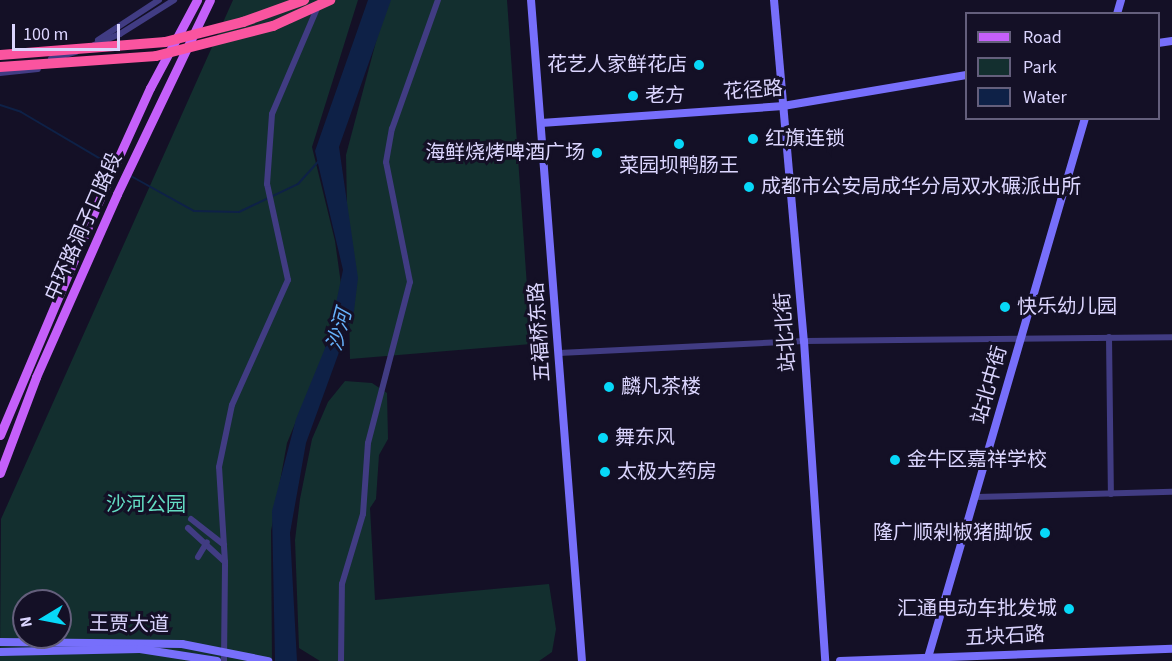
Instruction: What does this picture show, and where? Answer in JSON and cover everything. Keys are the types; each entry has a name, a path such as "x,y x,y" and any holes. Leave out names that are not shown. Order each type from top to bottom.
{"highway":[{"path":"0,54 165,42 233,25 304,0"},
{"path":"0,67 156,56 273,26 330,0"}],"main road":[{"name":"中环路洞子口路段","path":"0,435 123,148 197,0"},
{"name":"中环路洞子口路段","path":"0,473 36,377 117,194 210,0"}],"street":[{"path":"0,73 42,68 70,59 159,0"},
{"path":"0,63 61,57 120,34 174,0"},
{"path":"224,661 225,562 219,467 232,405 288,280 278,223 267,184 272,114 321,0"},
{"path":"341,661 342,584 363,514 368,442 410,282 386,162 392,129 438,0"},
{"name":"五福桥东路","path":"531,0 582,661"},
{"name":"站北北街","path":"774,0 804,341 825,661"},
{"path":"0,54 29,47 87,47"},
{"name":"花径路","path":"541,123 783,106 965,75"},
{"name":"站北中街","path":"927,659 1084,120"},
{"path":"1109,337 1111,494"},
{"path":"559,353 804,341 1172,337"},
{"path":"976,497 1172,492"},
{"path":"191,519 224,545"},
{"path":"188,528 225,562"},
{"path":"198,557 211,537"},
{"name":"王贾大道","path":"0,642 145,641 225,651 268,661"},
{"name":"王贾大道","path":"0,651 140,649 217,661"},
{"name":"五块石路","path":"840,661 960,659 1172,649"}],"green space":[{"name":"沙河公园","path":"233,0 358,0 312,147 335,241 341,284 328,344 287,443 271,531 272,661 0,661 1,519"},
{"path":"387,0 507,0 531,344 350,359 346,155"},
{"path":"345,381 372,383 387,393 388,439 379,455 376,499 370,508 375,600 549,584 556,629 552,652 539,661 320,661 299,648 295,540 300,499 312,439 328,402"}],"water":[{"name":"沙河","path":"368,0 391,0 339,147 358,278 354,311 306,443 290,533 297,661 275,661 272,511 296,419 328,341 343,270 315,151"}],"waterway":[{"path":"0,105 21,112 111,165"},
{"path":"129,175 194,211 239,212 298,184 319,161"}],"place":[{"name":"花艺人家鲜花店","path":"699,65"},
{"name":"老方","path":"633,96"},
{"name":"红旗连锁","path":"753,139"},
{"name":"菜园坝鸭肠王","path":"679,144"},
{"name":"海鲜烧烤啤酒广场","path":"597,153"},
{"name":"成都市公安局成华分局双水碾派出所","path":"749,187"},
{"name":"快乐幼儿园","path":"1005,307"},
{"name":"麟凡茶楼","path":"609,387"},
{"name":"舞东风","path":"603,438"},
{"name":"金牛区嘉祥学校","path":"895,460"},
{"name":"太极大药房","path":"605,472"},
{"name":"隆广顺剁椒猪脚饭","path":"1045,533"},
{"name":"汇通电动车批发城","path":"1069,609"}]}
